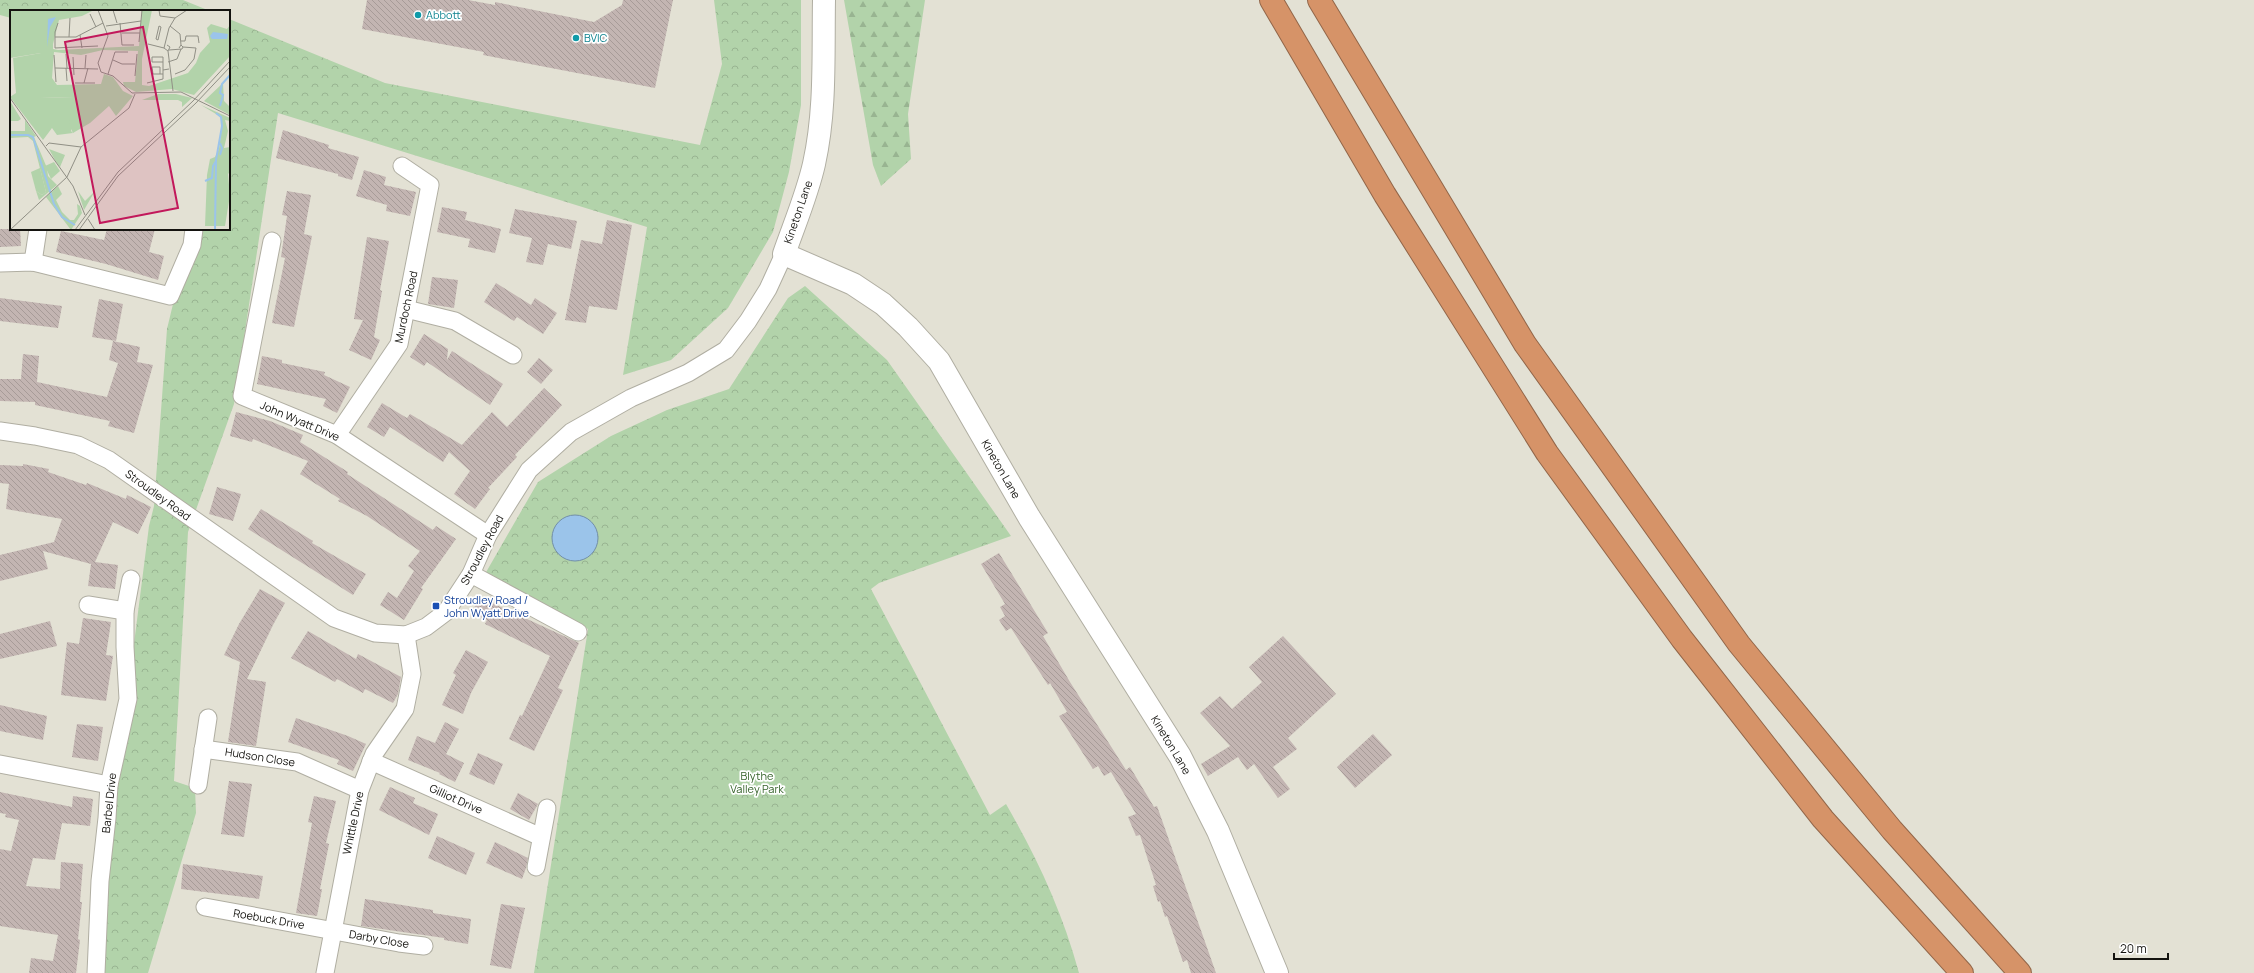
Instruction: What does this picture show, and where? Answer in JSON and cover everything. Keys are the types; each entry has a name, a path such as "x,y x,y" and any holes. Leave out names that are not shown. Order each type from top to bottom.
{"highway":[{"path":"1271,0 1385,195 1547,453 1682,639 1823,819 1962,973"},
{"path":"1320,0 1525,344 1739,644 1892,830 2020,973"}],"street":[{"name":"Kineton Lane","path":"824,0 823,85 820,126 814,165 784,254 853,284 883,304 908,327 939,361 1029,517 1180,756 1218,831 1277,973"},
{"name":"Murdoch Road","path":"337,435 399,344 430,186 402,166"},
{"path":"33,262 38,230"},
{"path":"0,263 33,262 170,296 192,245 194,230"},
{"name":"John Wyatt Drive","path":"272,241 242,396 337,435 488,535"},
{"name":"Stroudley Road","path":"0,431 35,436 78,446 109,460 334,618 375,633 406,635 426,627 446,612 471,574 488,535 529,470 571,432 631,398 688,373 726,350 768,289 784,254"},
{"path":"406,309 455,321 513,355"},
{"path":"471,574 578,632"},
{"name":"Barbel Drive","path":"96,973 100,881 109,785 128,699 125,611 131,579"},
{"path":"88,605 125,611"},
{"name":"Whittle Drive","path":"325,973 360,790 371,761 405,708 412,674 406,635"},
{"path":"198,785 208,718"},
{"name":"Hudson Close","path":"203,749 297,762 360,790"},
{"name":"Gilliot Drive","path":"371,761 541,837"},
{"path":"0,764 109,785"},
{"path":"536,867 547,808"},
{"name":"Roebuck Drive","path":"205,907 333,931"},
{"name":"Darby Close","path":"333,931 424,946"}],"green space":[{"path":"0,0 183,0 208,10 10,10 10,18 0,15"},
{"path":"714,0 801,0 801,105 789,172 773,232 728,308 671,360 623,375 647,227 278,113 234,404 188,532 174,781 195,788 196,813 148,973 92,973 149,526 154,506 167,329 191,230 230,230 230,19 385,83 700,145 722,64"},
{"path":"844,0 925,0 908,114 911,159 881,186 873,165"},
{"name":"Blythe Valley Park","path":"805,286 887,360 1011,536 879,583 871,589 990,815 1006,804 1029,845 1057,907 1079,973 534,973 588,629 485,574 538,482 611,436 667,410 729,389 788,298"}],"water":[{"path":"575,515 588,519 594,525 598,538 594,551 588,557 575,561 562,557 556,551 552,538 556,525 562,519"}],"building":[{"name":"BVIC","path":"367,0 468,0 495,5 495,2 594,22 622,5 623,0 673,0 655,88 483,55 484,52 362,29"},
{"path":"283,130 329,145 328,148 359,157 352,180 338,176 338,174 276,158"},
{"path":"364,170 386,177 384,185 416,192 410,216 386,211 387,205 356,196"},
{"path":"287,191 311,195 304,234 312,236 294,327 272,323 285,258 281,257 287,216 282,215"},
{"path":"442,207 467,212 465,220 501,229 495,253 468,247 470,239 437,232"},
{"path":"515,209 577,221 571,249 548,244 543,265 526,262 532,238 509,233"},
{"path":"607,220 632,225 617,310 589,306 586,323 565,320 581,240 602,244"},
{"path":"0,229 20,230 21,246 0,247"},
{"path":"107,230 155,230 149,252 164,256 158,280 106,264 56,252 61,231 104,240"},
{"path":"367,237 389,241 380,290 382,291 374,337 380,340 371,360 349,350 363,320 354,319"},
{"path":"432,277 458,280 454,308 428,304"},
{"path":"496,283 531,305 535,298 557,313 543,334 517,317 514,321 484,302"},
{"path":"0,298 62,306 58,328 0,321"},
{"path":"99,299 123,304 116,341 92,337"},
{"path":"424,334 448,349 447,360 452,351 503,384 490,405 427,362 424,366 410,357"},
{"path":"113,341 140,347 137,362 153,365 134,433 108,426 110,421 35,405 35,402 0,401 0,379 21,379 23,354 39,356 37,382 107,397 118,363 109,360"},
{"path":"262,356 282,360 282,363 325,372 324,375 350,387 337,413 323,406 326,399 257,384"},
{"path":"539,358 553,370 541,384 527,372"},
{"path":"544,388 562,405 515,455 517,457 488,488 490,489 475,509 454,494 470,471 449,452 443,462 390,427 384,437 367,427 382,403 407,418 410,414 462,445 492,412 507,427"},
{"path":"236,412 270,421 303,435 300,442 348,472 347,474 433,530 436,526 456,539 421,588 423,589 404,620 380,605 388,592 397,598 414,571 408,566 420,551 367,516 338,501 340,499 300,474 308,461 253,439 252,442 230,436"},
{"path":"23,464 49,469 48,472 86,485 87,483 126,499 127,495 151,507 138,534 113,522 95,562 118,565 115,589 88,586 91,564 43,551 48,569 0,581 0,555 54,542 62,519 6,509 9,484 0,483 0,465 23,466"},
{"path":"217,487 241,494 233,521 209,514"},
{"path":"261,509 313,541 312,543 366,574 353,595 248,529"},
{"path":"999,553 1048,633 1043,636 1070,682 1126,770 1130,767 1154,807 1157,806 1216,973 1191,973 1187,960 1183,962 1167,916 1165,917 1160,901 1158,902 1153,886 1156,885 1140,835 1136,836 1128,817 1136,814 1111,772 1104,776 1098,766 1093,769 1059,716 1067,712 1050,683 1048,685 1011,628 1006,631 999,620 1005,616 1000,607 1005,604 981,564"},
{"path":"260,589 285,603 247,679 266,682 256,746 228,742 240,662 224,655 239,624"},
{"path":"479,597 579,643 558,688 563,690 534,751 509,739 520,715 522,716 550,656 485,624 487,620 472,613"},
{"path":"83,618 111,622 106,655 113,656 106,701 61,695 67,642 79,644"},
{"path":"50,621 57,646 0,659 0,634"},
{"path":"308,631 356,659 358,654 401,677 398,694 393,703 365,689 363,693 337,679 335,682 291,658"},
{"path":"1283,636 1336,694 1288,738 1297,749 1273,767 1290,789 1278,798 1254,764 1247,770 1238,757 1208,776 1201,764 1230,746 1200,713 1220,696 1232,709 1262,682 1249,667"},
{"path":"466,650 488,662 471,693 463,714 442,705 456,675 453,673"},
{"path":"0,705 47,716 43,740 0,731"},
{"path":"296,718 348,736 366,744 353,771 337,764 339,760 288,742"},
{"path":"445,722 459,729 446,754 464,763 455,782 439,774 440,773 408,760 417,736 435,743"},
{"path":"77,724 103,727 98,761 72,757"},
{"path":"1373,734 1392,755 1355,788 1337,767"},
{"path":"478,753 503,764 494,785 469,774"},
{"path":"229,781 252,784 244,837 221,834"},
{"path":"390,787 415,798 413,803 438,814 429,835 379,810"},
{"path":"0,792 72,807 73,796 93,799 90,826 62,823 55,860 33,858 26,886 60,889 61,862 83,864 80,902 82,902 78,939 80,940 76,973 29,973 31,958 53,961 58,935 0,926 0,849 11,851 19,820 5,817 6,814 0,813"},
{"path":"518,793 538,804 529,820 510,809"},
{"path":"314,796 336,801 326,843 329,844 320,889 322,889 317,916 296,913 312,823 308,822"},
{"path":"437,836 475,853 466,875 428,858"},
{"path":"495,842 528,858 522,879 486,863"},
{"path":"183,864 263,876 259,899 181,889"},
{"path":"365,899 433,910 433,913 471,919 468,944 444,940 444,938 361,926"},
{"path":"501,904 525,908 511,969 490,965"}],"place":[{"name":"Abbott","path":"418,15"},
{"name":"BVIC","path":"576,38"},
{"name":"Stroudley Road / John Wyatt Drive","path":"436,606"}]}
